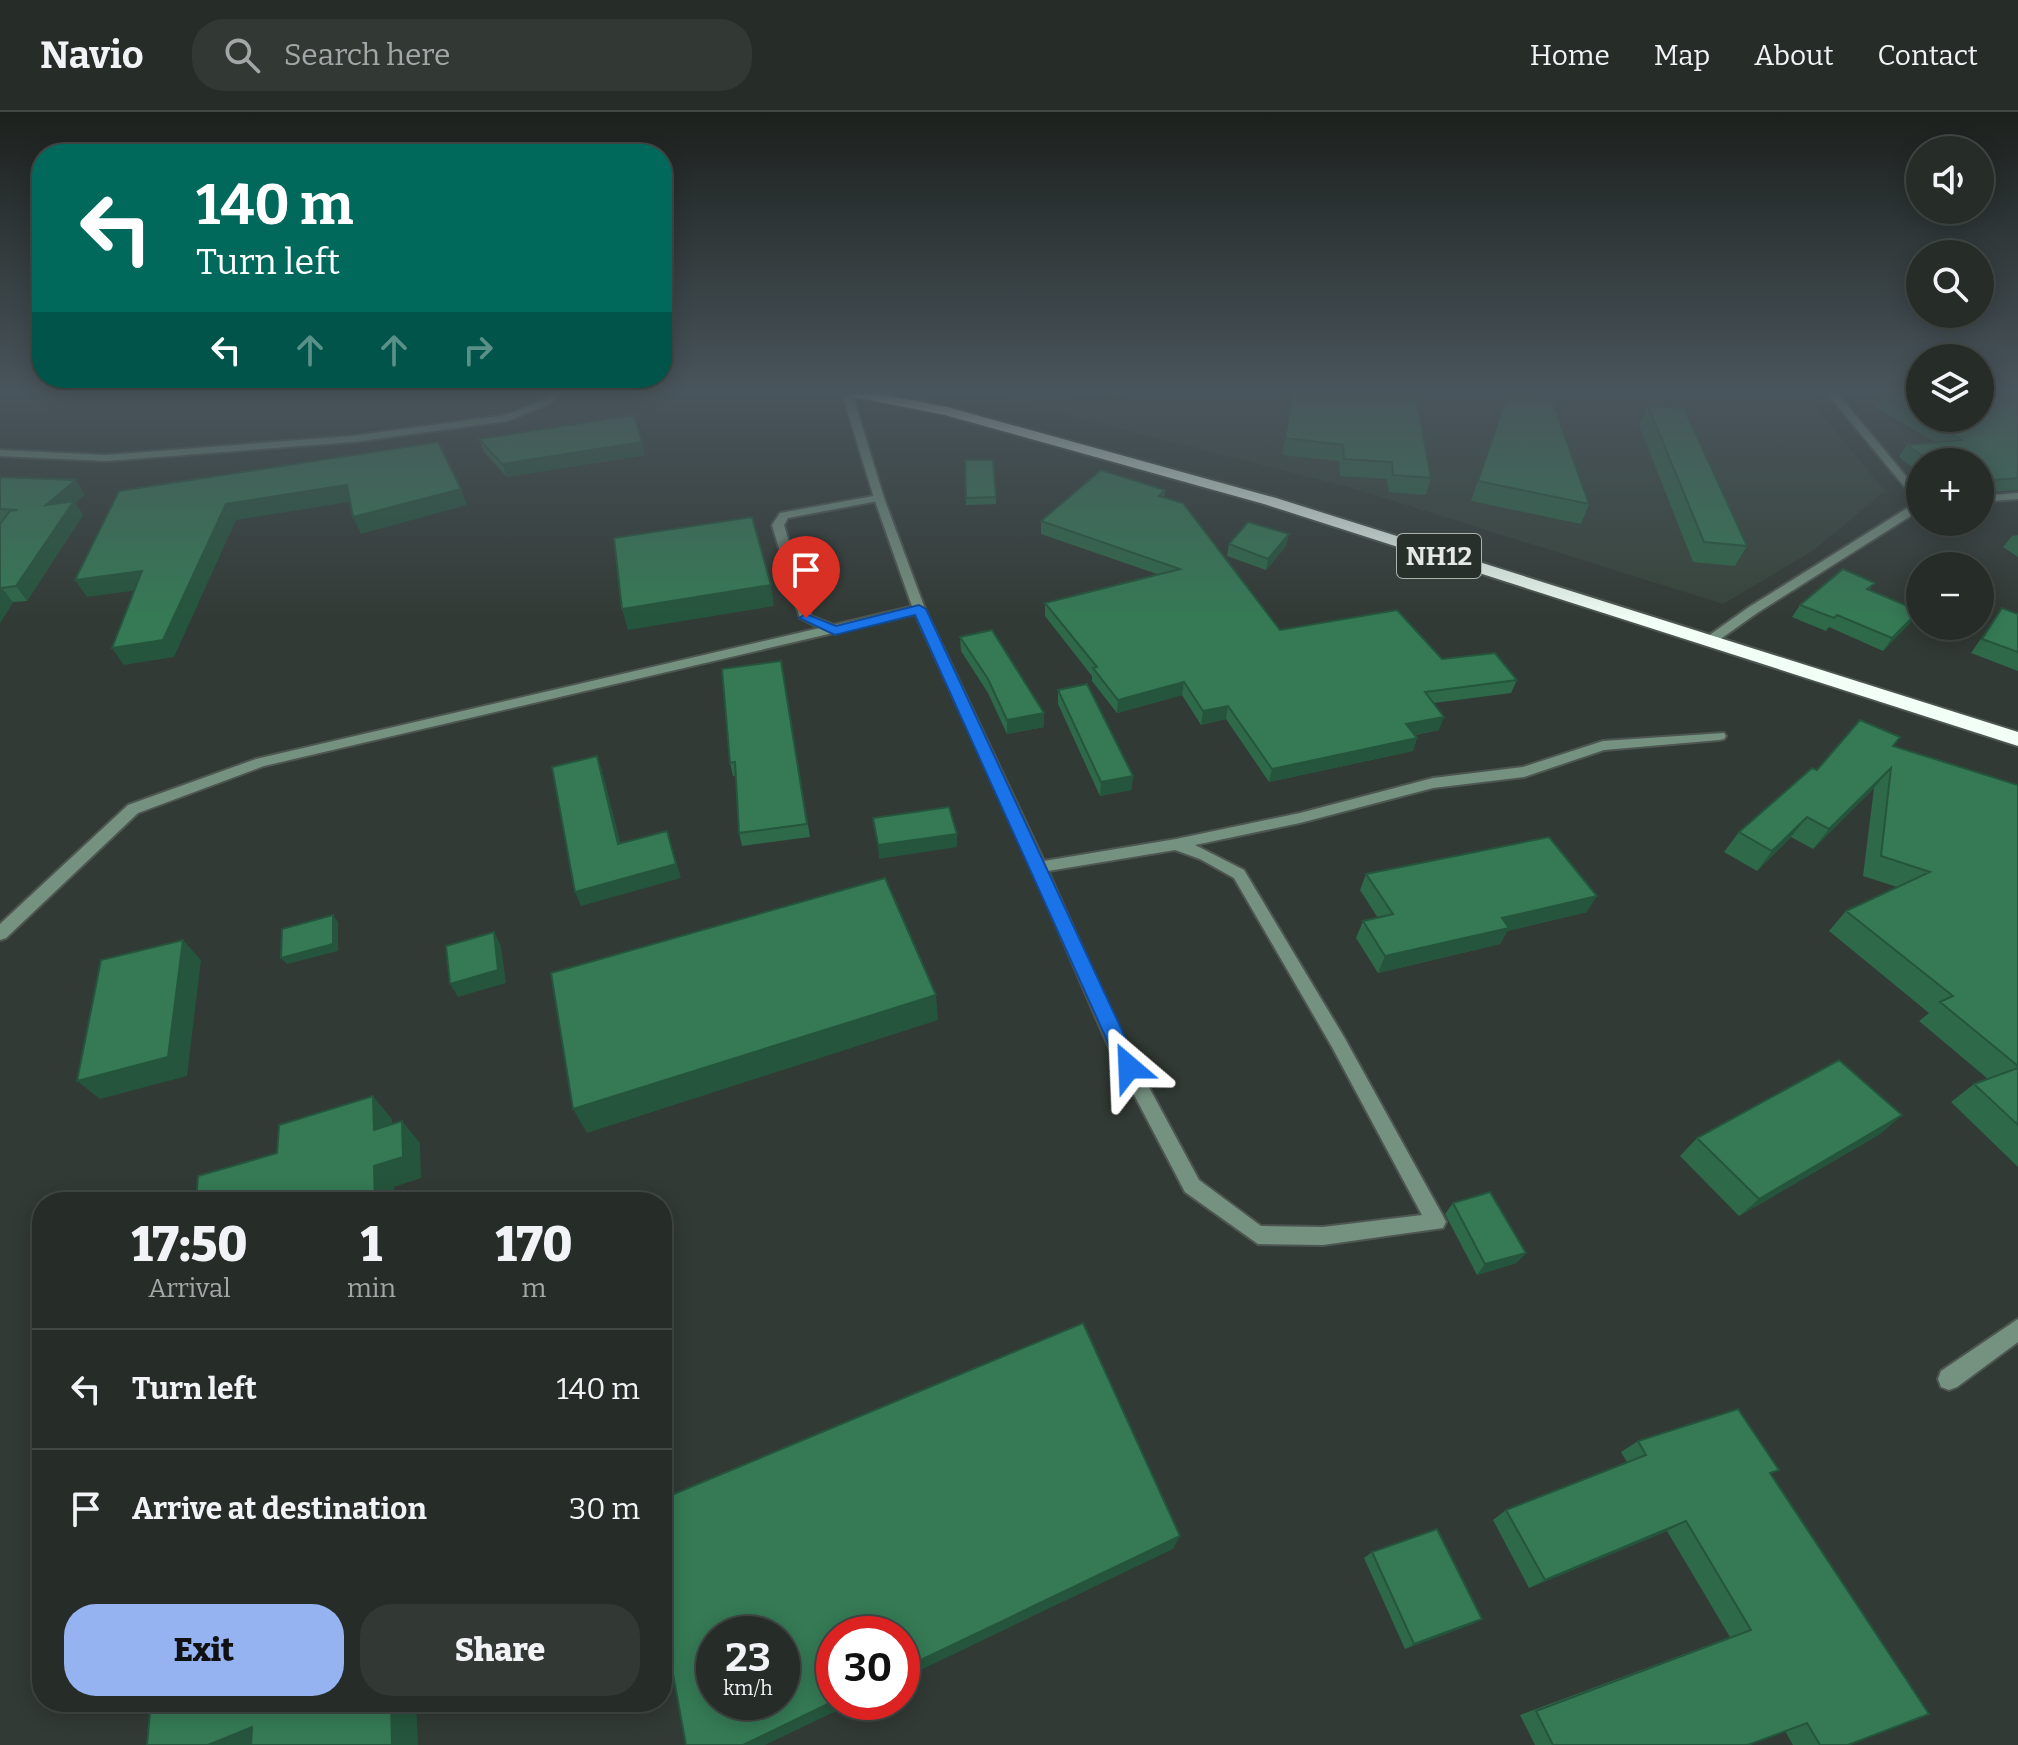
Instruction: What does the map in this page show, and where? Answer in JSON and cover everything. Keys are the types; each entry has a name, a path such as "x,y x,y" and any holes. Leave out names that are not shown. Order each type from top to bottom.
{"highway":[{"name":"NH12","path":"1156,469 1270,501 2018,739"}],"street":[{"path":"870,469 919,609 1039,867 1116,1043 1192,1186 1258,1235 1323,1236 1436,1222 1338,1042 1239,874 1205,855 1176,844"},
{"path":"1994,498 2018,496"},
{"path":"835,630 806,618 778,525 784,515 879,498"},
{"path":"1708,642 1906,511"},
{"path":"0,934 133,809 220,776 261,762 919,609"},
{"path":"1039,867 1176,844 1300,818 1433,783 1524,772 1603,746 1719,736"},
{"path":"1949,1379 2018,1329"}],"shaded area":[{"path":"1278,469 1867,469 1885,491 1814,550 1723,604 1352,488"}],"building":[{"path":"261,469 451,469 461,489 353,517 347,485 226,504 163,640 112,648 142,571 75,580 119,491"},
{"path":"965,469 994,469 996,497 966,498"},
{"path":"1393,469 1429,469 1431,478 1393,475"},
{"path":"1482,469 1577,469 1589,504 1478,481"},
{"path":"1674,469 1712,469 1747,546 1704,542"},
{"path":"1994,469 2018,469 2018,478 1994,480"},
{"path":"1101,470 1165,490 1159,496 1183,503 1280,630 1397,610 1442,659 1495,653 1517,680 1425,692 1444,717 1406,724 1417,738 1272,769 1228,706 1203,711 1184,682 1118,700 1093,668 1097,667 1045,603 1180,569 1041,521"},
{"path":"0,477 76,480 46,505 74,501 16,586 0,591 0,524 10,511 17,510 0,509"},
{"path":"752,517 771,585 622,609 614,538"},
{"path":"1248,522 1289,534 1268,559 1229,544"},
{"path":"1843,569 1875,583 1867,589 1906,606 1906,624 1892,638 1837,615 1834,618 1800,605"},
{"path":"2002,608 2018,614 2018,652 1985,640 1994,640 1994,620"},
{"path":"992,630 1044,713 1007,720 988,679 960,637"},
{"path":"781,661 807,824 739,833 735,762 730,763 722,669"},
{"path":"1087,684 1133,776 1101,782 1058,690"},
{"path":"1860,720 1900,737 1893,746 2018,785 2018,1066 1940,1002 1953,996 1846,911 1930,872 1881,856 1891,768 1829,829 1807,817 1772,851 1739,832 1812,768 1817,770"},
{"path":"597,756 618,844 667,831 676,864 575,892 552,767"},
{"path":"949,807 957,834 878,845 873,818"},
{"path":"1549,837 1597,896 1502,918 1509,928 1385,956 1363,921 1393,914 1366,874"},
{"path":"885,878 936,995 573,1109 551,973"},
{"path":"333,915 333,944 281,958 282,929"},
{"path":"494,932 498,970 450,984 446,946"},
{"path":"183,940 168,1057 77,1081 101,960"},
{"path":"1839,1060 1902,1115 1759,1199 1697,1138"},
{"path":"2018,1068 2018,1125 1974,1084"},
{"path":"373,1096 374,1130 402,1121 403,1157 374,1166 375,1192 197,1192 198,1176 277,1153 279,1125"},
{"path":"1490,1192 1526,1253 1485,1264 1453,1203"},
{"path":"1083,1323 1180,1536 920,1660 920,1616 816,1616 816,1710 800,1717 800,1616 696,1616 696,1720 795,1720 743,1745 686,1745 672,1669 672,1495"},
{"path":"1738,1409 1779,1470 1770,1473 1929,1714 1848,1745 1820,1745 1807,1723 1748,1745 1553,1745 1536,1711 1751,1630 1686,1521 1545,1580 1506,1510 1646,1455 1638,1441"},
{"path":"1437,1529 1482,1619 1414,1644 1372,1552"},
{"path":"150,1712 391,1712 392,1745 251,1745 252,1727 208,1745 147,1745"}],"route":[{"path":"806,618 835,630 919,609 1129,1067"}]}
